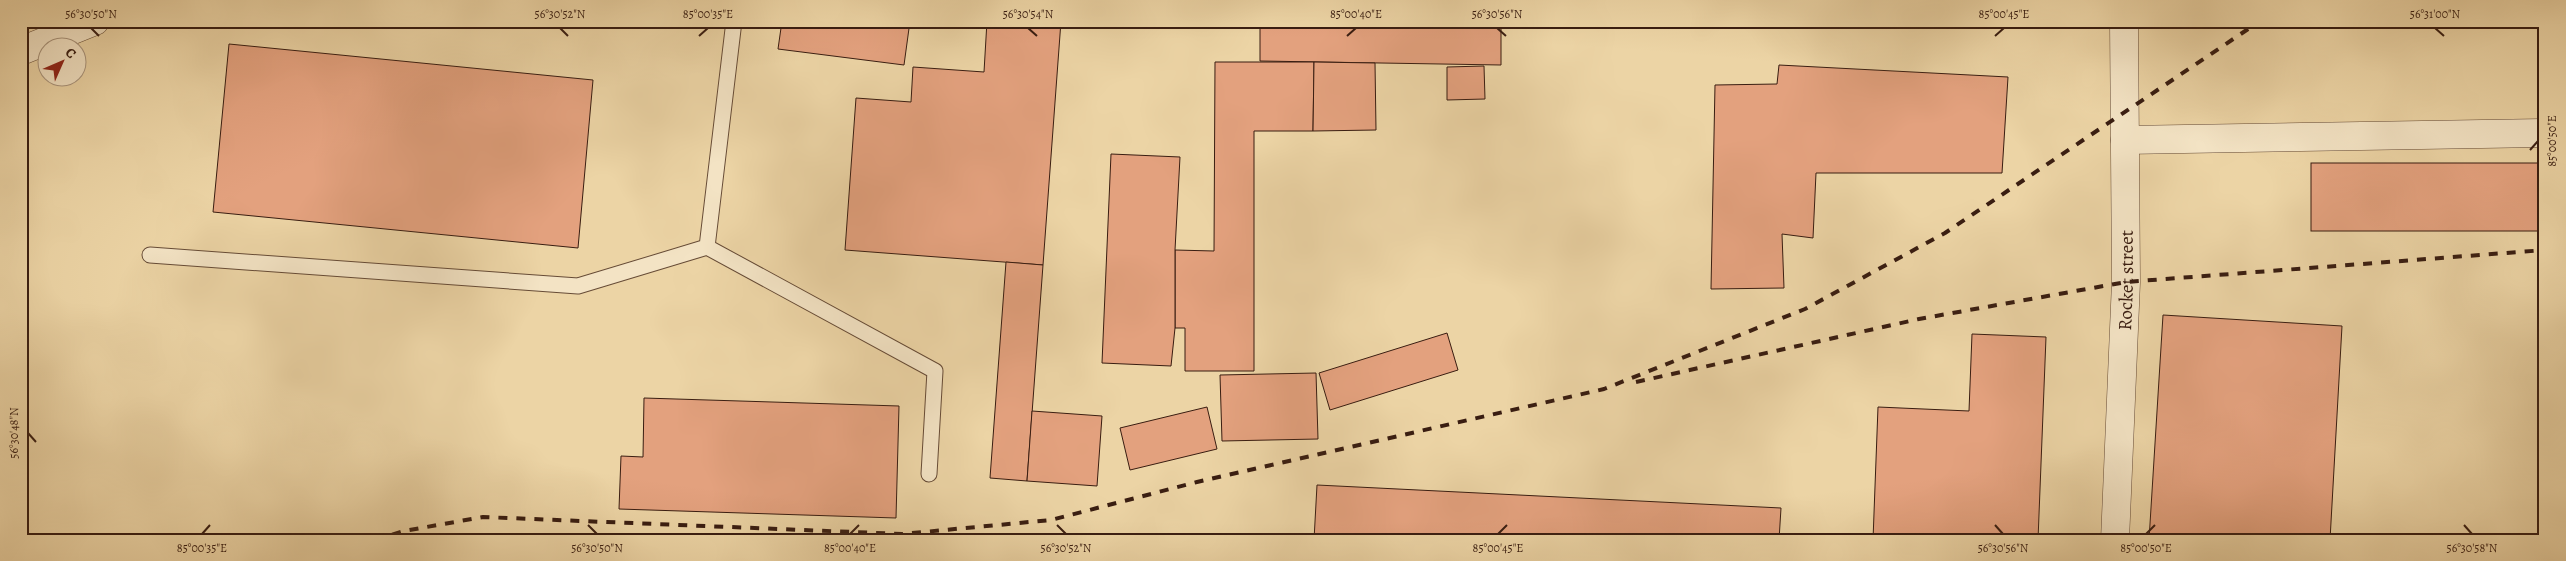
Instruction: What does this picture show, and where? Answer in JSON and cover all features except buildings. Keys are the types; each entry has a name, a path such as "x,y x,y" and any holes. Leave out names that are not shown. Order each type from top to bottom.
{"street":[{"path":"21,51 95,21"},
{"name":"Rocket street","path":"2115,540 2126,282 2124,21"},
{"path":"2126,140 2545,132"}],"lane":[{"path":"707,247 734,21"},
{"path":"150,255 578,286 707,247 934,371 929,474"}],"railway":[{"path":"375,540 404,531 483,517 902,534 1051,520 1197,482 1604,389 1805,309 1945,233 2260,21"},
{"path":"1636,382 1919,319 2126,282 2545,250"}]}
